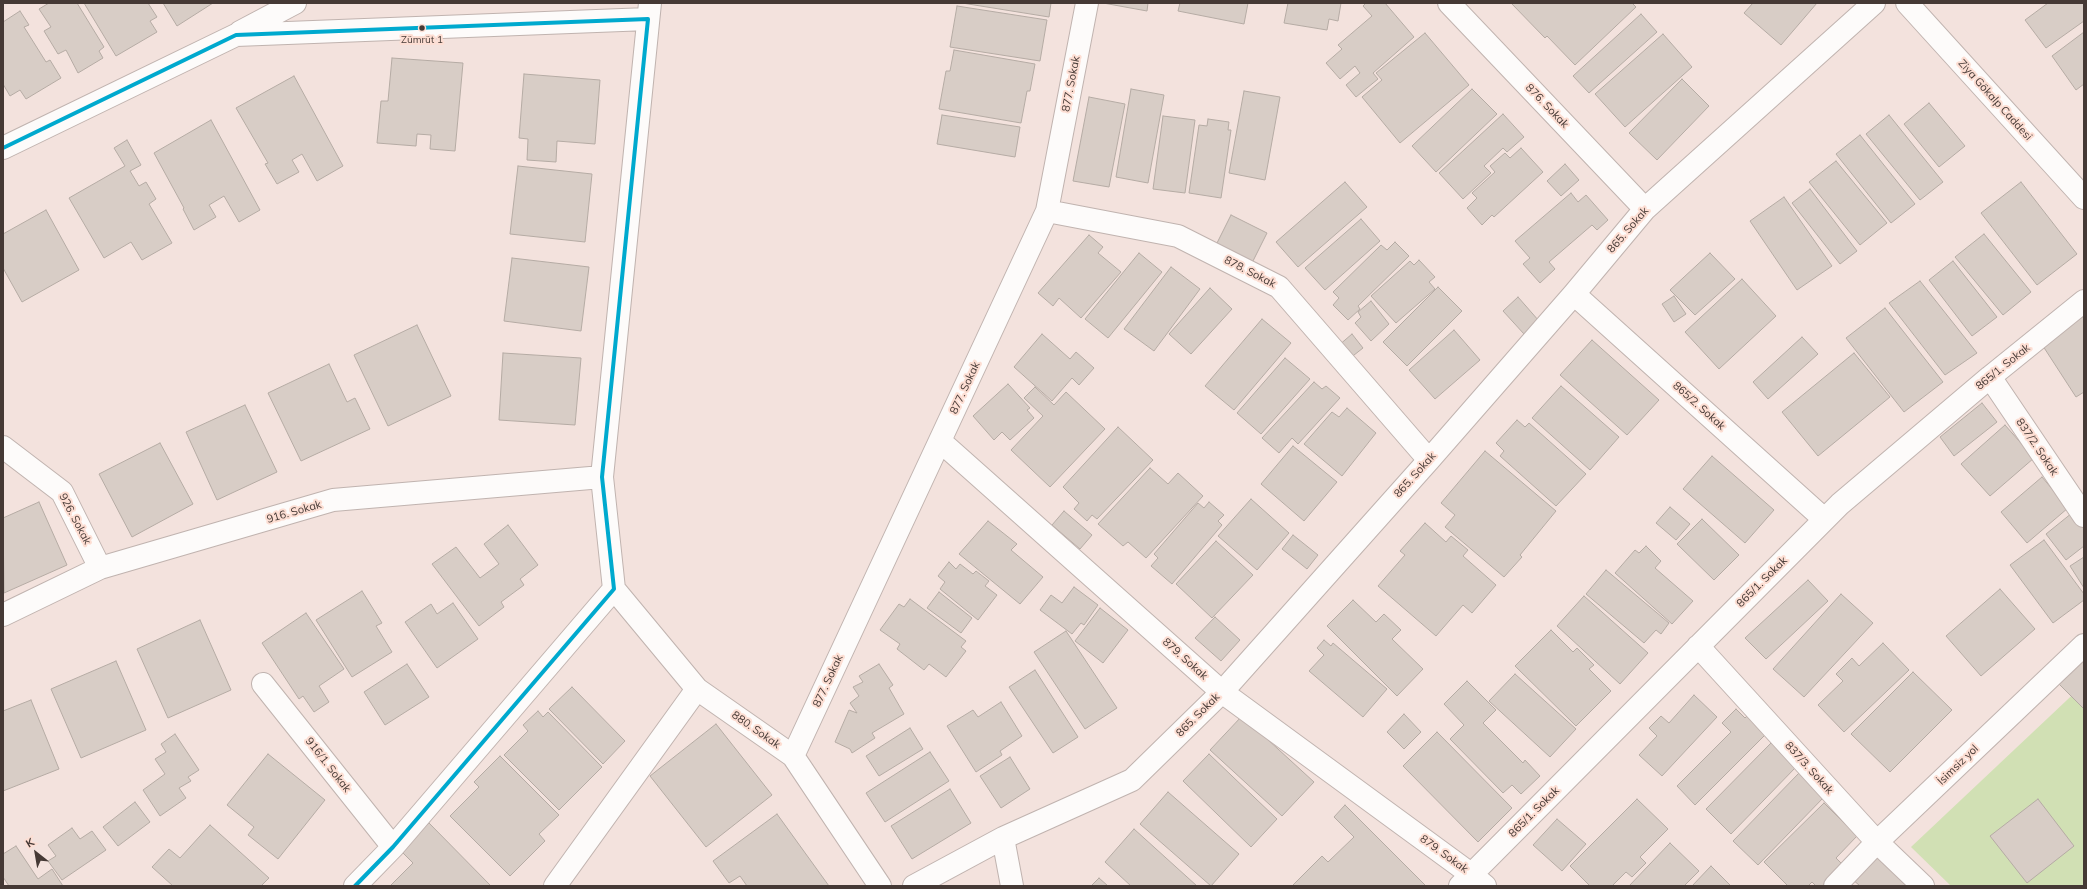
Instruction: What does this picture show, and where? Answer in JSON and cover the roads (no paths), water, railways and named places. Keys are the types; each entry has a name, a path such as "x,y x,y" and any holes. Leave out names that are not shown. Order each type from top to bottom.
{"street":[{"path":"3,148 236,35 295,3"},
{"name":"877. Sokak","path":"793,756 1047,211 1087,3"},
{"name":"876. Sokak","path":"1449,3 1645,209"},
{"name":"865. Sokak","path":"914,886 1003,838 1132,780 1222,692 1429,460 1574,294 1645,209 1874,3"},
{"name":"Ziya Gökalp Caddesi","path":"1907,3 2084,198"},
{"path":"236,35 649,11 602,477 614,589 393,847 355,886"},
{"name":"878. Sokak","path":"1047,211 1178,236 1279,288 1429,460"},
{"name":"865/2. Sokak","path":"1574,294 1824,519"},
{"name":"865/1. Sokak","path":"1472,882 1698,646 1824,519 1990,377 2084,302"},
{"name":"837/2. Sokak","path":"1990,377 2084,516"},
{"name":"879. Sokak","path":"940,441 1222,692 1472,882"},
{"name":"926. Sokak","path":"3,447 62,492 100,568"},
{"name":"916. Sokak","path":"3,615 100,568 333,500 602,477"},
{"name":"880. Sokak","path":"614,589 697,689 793,756 880,886"},
{"name":"İsimsiz yol","path":"1834,886 1877,842 2084,645"},
{"name":"837/3. Sokak","path":"1698,646 1877,842 1923,886"},
{"name":"916/1. Sokak","path":"263,684 393,847"},
{"path":"555,886 697,689"},
{"path":"1003,838 1012,886"}],"place":[{"name":"Zümrüt 1","path":"422,28"}]}
